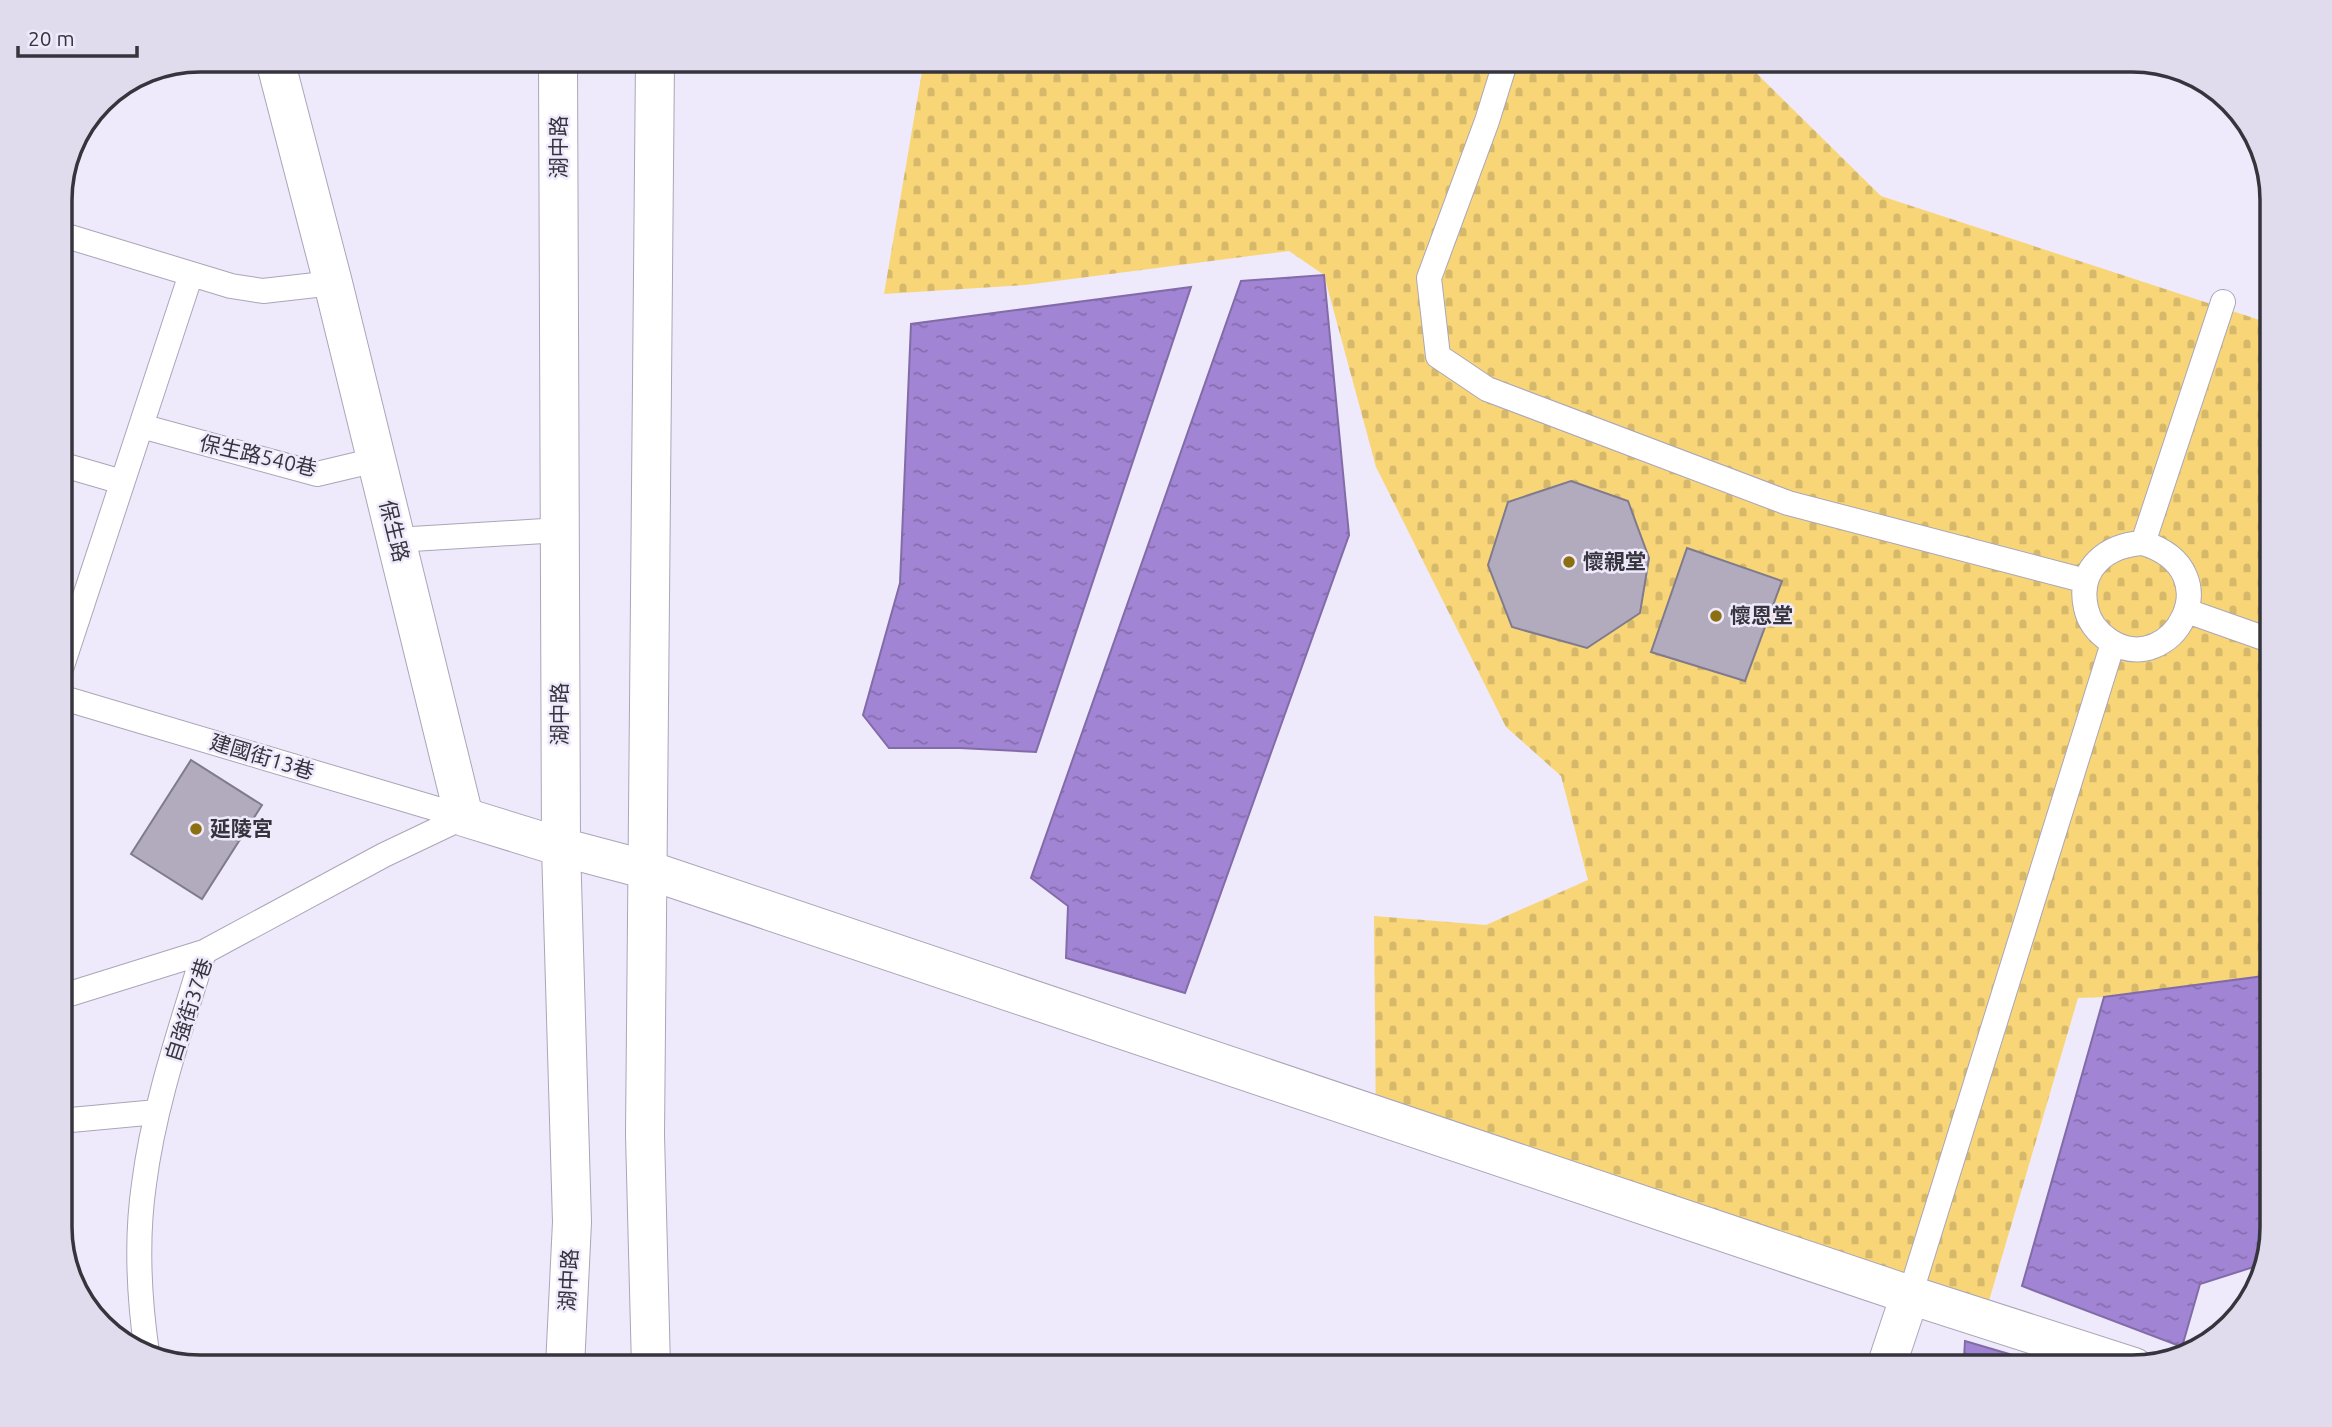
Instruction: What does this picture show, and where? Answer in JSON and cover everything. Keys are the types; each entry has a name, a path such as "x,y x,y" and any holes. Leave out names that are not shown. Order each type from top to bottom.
{"street":[{"name":"保生路","path":"278,72 333,283 464,817"},
{"name":"湖中路","path":"558,72 561,847 572,1222 566,1355"},
{"path":"651,1355 645,1135 655,72"},
{"path":"464,817 648,870 1910,1295 2097,1355"},
{"path":"1890,1355 1910,1295"}],"lane":[{"path":"1502,72 1429,278 1438,356 1487,389 1788,503 2086,580"},
{"path":"72,238 231,286 263,291 333,283"},
{"path":"72,635 191,274"},
{"path":"2143,543 2223,302"},
{"name":"保生路540巷","path":"141,426 317,474 376,460"},
{"path":"72,467 122,482"},
{"path":"396,540 560,530"},
{"path":"2143,543 2161,548 2175,560 2185,575 2190,593 2187,611 2178,628 2165,641 2130,649 2113,643 2098,632 2088,616 2084,599 2086,580 2095,564 2108,551 2125,544 2143,543"},
{"path":"2187,611 2260,637"},
{"path":"1910,1295 2113,643"},
{"name":"建國街13巷","path":"72,701 464,817"},
{"name":"自強街37巷","path":"138,1339 139,1247 144,1184 157,1112 204,952 384,855 464,817"},
{"path":"72,994 204,952"},
{"path":"72,1120 157,1112"}],"green space":[{"path":"922,72 1755,72 1881,196 2260,320 2260,991 2078,998 1981,1328 1376,1132 1374,916 1486,925 1588,880 1561,776 1506,727 1376,467 1324,275 1289,251 1025,285 884,294"}],"water":[{"path":"1324,275 1349,535 1185,993 1066,958 1068,906 1031,878 1241,281"},
{"path":"1191,287 1036,752 889,748 863,715 900,583 911,324"},
{"path":"2260,977 2260,1227 2256,1260 2253,1267 2200,1284 2183,1344 2179,1346 2022,1286 2104,997"},
{"path":"1965,1341 2012,1355 1964,1355"}],"building":[{"name":"懷親堂","path":"1571,481 1628,501 1649,558 1640,613 1587,648 1512,627 1488,565 1508,502"},
{"name":"懷恩堂","path":"1687,548 1782,581 1745,681 1651,652"},
{"name":"延陵宮","path":"191,760 262,805 202,899 131,854"}],"place":[{"name":"懷親堂","path":"1569,562"},
{"name":"懷恩堂","path":"1716,616"},
{"name":"延陵宮","path":"196,829"}]}
